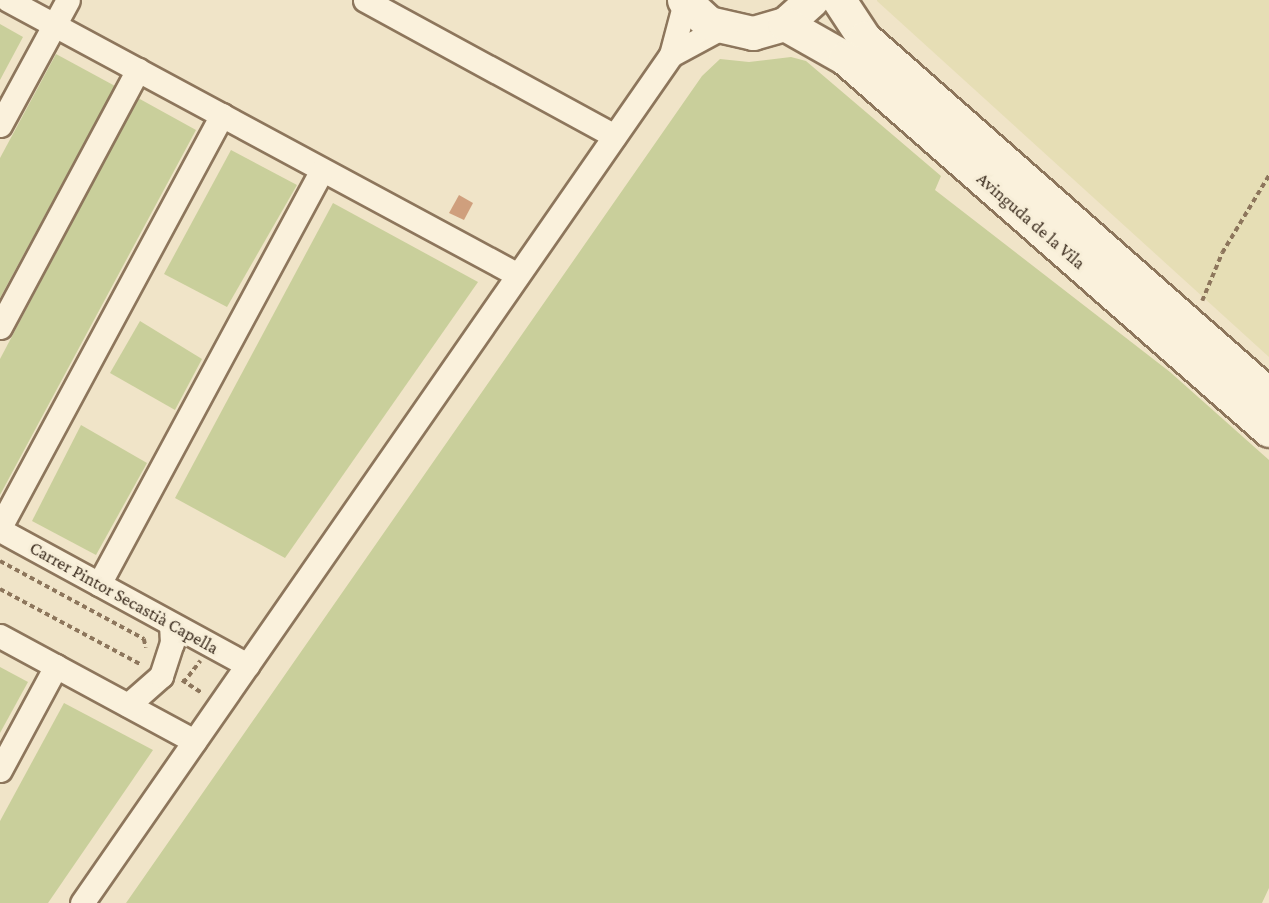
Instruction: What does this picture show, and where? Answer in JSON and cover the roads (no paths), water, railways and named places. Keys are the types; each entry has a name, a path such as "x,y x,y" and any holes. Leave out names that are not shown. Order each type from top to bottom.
{"street":[{"path":"8,0 518,275"},
{"path":"2,118 68,0"},
{"path":"365,0 614,136"},
{"path":"82,903 671,55 685,1 721,28 753,33 785,24 811,0"},
{"name":"Avinguda de la Vila","path":"839,0 864,38 1269,395"},
{"name":"Avinguda de la Vila","path":"785,24 845,58 1269,430"},
{"path":"671,55 721,28"},
{"path":"0,327 138,70"},
{"path":"0,528 222,115"},
{"path":"99,584 322,170"},
{"name":"Carrer Pintor Secastià Capella","path":"0,528 248,665"},
{"path":"128,705 163,672 172,643 171,624"},
{"path":"0,636 194,741"},
{"path":"0,770 56,666"}]}
